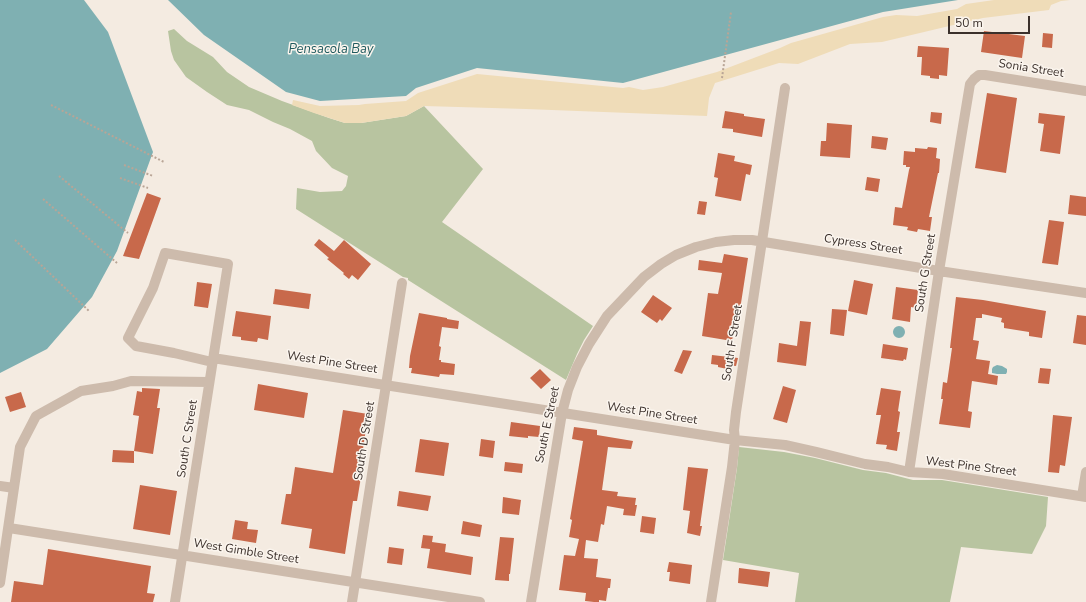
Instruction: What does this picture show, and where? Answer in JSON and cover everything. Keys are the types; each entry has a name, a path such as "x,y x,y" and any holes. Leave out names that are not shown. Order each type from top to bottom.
{"street":[{"name":"Sonia Street","path":"974,79 986,74 1086,90"},
{"name":"South G Street","path":"909,472 970,84 974,79"},
{"name":"South F Street","path":"711,602 732,467 736,412 785,88"},
{"name":"Cypress Street","path":"644,277 676,255 696,247 716,242 734,240 762,241 940,271 1086,293"},
{"name":"West Pine Street","path":"225,280 228,264 165,253 153,288 128,338 136,346 213,360 386,385 734,440 785,445 865,464 909,472 943,474 1084,496"},
{"name":"South E Street","path":"531,602 562,413 568,390 588,344 607,316 644,277"},
{"name":"South C Street","path":"175,602 225,280"},
{"name":"South D Street","path":"352,602 402,283"},
{"path":"0,583 7,522 20,446 36,416 81,391 113,386 131,381 209,382"},
{"path":"1084,496 1086,472"},
{"path":"0,486 14,488"},
{"name":"West Gimble Street","path":"7,522 183,555 480,602"}],"path":[{"path":"722,78 731,12"},
{"path":"51,105 164,162"},
{"path":"124,165 153,176"},
{"path":"59,176 128,233"},
{"path":"120,178 148,188"},
{"path":"43,199 117,263"},
{"path":"16,240 90,311"}],"green space":[{"path":"174,29 187,41 213,57 227,72 249,87 282,101 345,123 361,123 406,116 424,106 483,169 442,222 593,326 577,354 566,380 408,280 408,278 403,277 296,209 297,188 320,192 342,191 346,186 348,176 332,168 316,151 312,141 249,110 227,105 186,77 174,60 171,51 168,31"},
{"path":"739,447 784,452 913,480 942,480 1048,497 1046,526 1032,554 961,547 950,602 795,602 799,573 723,560"}],"sand":[{"path":"994,0 1070,0 1061,1 1051,5 1049,10 983,18 882,42 850,44 798,64 779,63 715,83 709,98 707,116 424,106 406,116 361,123 345,123 292,105 293,100 320,106 359,105 406,101 418,93 477,74 623,88 629,87 643,90 663,87 717,72 791,43 883,17 896,15 917,16 957,9 966,4"}],"water":[{"path":"0,0 84,0 108,32 153,152 117,251 92,297 47,349 0,373"},
{"name":"Pensacola Bay","path":"168,0 958,0 883,12 623,83 477,68 416,88 406,96 320,101 286,92 204,35"},
{"path":"897,326 901,326 905,332 901,338 897,338 893,334 893,330"},
{"path":"997,365 1007,369 1006,374 992,373 993,367"}],"building":[{"path":"984,31 1025,36 1022,58 981,52"},
{"path":"1043,33 1053,34 1052,48 1042,47"},
{"path":"918,46 949,48 947,76 939,75 939,79 921,75 922,57 917,57"},
{"path":"987,93 1017,98 1006,173 975,168"},
{"path":"725,111 765,119 762,137 733,132 733,129 722,128"},
{"path":"931,112 942,113 941,124 930,122"},
{"path":"1039,113 1065,116 1060,154 1040,151 1044,124 1038,123"},
{"path":"827,123 852,125 850,158 820,156 821,141 826,141"},
{"path":"872,136 888,138 886,150 871,148"},
{"path":"928,147 937,148 936,158 940,159 939,173 929,217 932,217 930,231 918,229 917,232 907,230 908,227 893,225 895,207 902,208 910,167 903,165 904,151 915,152 915,148 927,149"},
{"path":"718,153 735,156 734,161 752,165 750,175 746,174 741,201 715,196 718,178 714,177"},
{"path":"867,177 880,179 878,192 865,190"},
{"path":"147,193 161,198 139,259 123,256"},
{"path":"1070,195 1086,197 1086,216 1068,214"},
{"path":"699,201 707,202 705,215 697,214"},
{"path":"1049,220 1064,222 1058,265 1042,263"},
{"path":"319,239 334,251 344,240 371,264 358,280 352,275 349,279 314,245"},
{"path":"724,254 748,258 739,316 736,316 732,341 702,336 708,293 718,294 722,273 698,270 699,260 722,263"},
{"path":"854,280 873,284 867,315 848,311"},
{"path":"197,282 212,284 208,308 194,306"},
{"path":"896,287 918,290 916,308 911,307 910,322 892,319"},
{"path":"275,289 311,294 309,309 273,304"},
{"path":"653,295 672,308 662,321 660,319 657,323 641,312"},
{"path":"956,297 1046,311 1042,338 1029,336 1029,332 1004,328 1004,323 1001,322 1002,318 982,314 982,318 976,318 973,340 979,341 976,359 990,361 988,374 998,376 997,385 972,381 968,411 972,412 970,428 939,424 943,399 941,399 943,382 947,383 952,348 950,348"},
{"path":"832,309 847,310 844,336 830,334"},
{"path":"236,311 271,316 268,340 258,338 257,342 241,340 241,337 232,336"},
{"path":"419,313 459,321 458,329 442,327 439,346 441,347 439,360 441,360 441,362 455,364 454,375 440,374 439,377 411,373 412,368 409,368 410,356"},
{"path":"1077,315 1086,316 1086,345 1073,343"},
{"path":"800,321 811,322 806,366 777,362 779,343 797,346"},
{"path":"883,344 908,348 906,360 904,359 903,361 881,358"},
{"path":"683,350 692,351 682,374 674,371"},
{"path":"712,355 738,358 736,366 727,365 727,369 711,364"},
{"path":"1040,368 1051,369 1049,384 1038,383"},
{"path":"540,369 551,380 541,389 530,378"},
{"path":"258,384 308,393 304,418 254,410"},
{"path":"783,386 796,390 787,423 773,419"},
{"path":"142,388 160,389 157,408 160,408 153,454 134,451 139,416 133,415 137,391 142,392"},
{"path":"881,388 901,391 897,432 900,432 897,451 886,449 887,445 876,444 881,415 876,415"},
{"path":"21,392 26,407 10,412 5,397"},
{"path":"343,410 368,414 359,477 361,477 357,501 353,501 345,554 309,548 312,529 281,524 286,494 291,494 295,467 333,473"},
{"path":"1053,415 1072,417 1065,466 1060,465 1059,473 1048,472"},
{"path":"511,422 540,426 539,437 528,436 528,438 509,436"},
{"path":"574,427 597,430 597,435 633,441 631,449 608,447 602,490 618,492 617,496 636,498 635,505 637,505 635,516 623,515 624,509 607,506 604,525 601,524 598,542 586,540 584,558 598,559 596,577 611,579 606,601 585,601 586,593 559,590 564,555 575,556 579,539 569,537 572,520 570,519 583,441 572,439"},
{"path":"420,439 449,443 444,476 415,472"},
{"path":"481,439 495,441 493,458 479,456"},
{"path":"113,450 134,451 134,463 112,462"},
{"path":"505,462 523,464 522,473 504,471"},
{"path":"688,467 708,469 700,536 687,533 690,511 683,510"},
{"path":"140,485 177,491 170,535 133,529"},
{"path":"399,491 431,496 428,511 397,506"},
{"path":"503,497 521,500 519,515 502,513"},
{"path":"642,516 656,518 654,534 640,532"},
{"path":"235,520 248,522 247,529 258,530 256,543 232,539"},
{"path":"463,521 482,525 480,537 461,534"},
{"path":"423,535 433,536 432,542 446,544 445,552 473,557 471,575 427,568 430,549 421,548"},
{"path":"500,537 514,538 509,581 495,580"},
{"path":"389,547 404,549 402,565 387,563"},
{"path":"48,549 151,566 147,593 155,594 153,602 11,602 14,581 43,585"},
{"path":"669,562 692,565 690,584 669,581 670,572 667,572"},
{"path":"739,568 770,572 768,587 738,583"}]}
